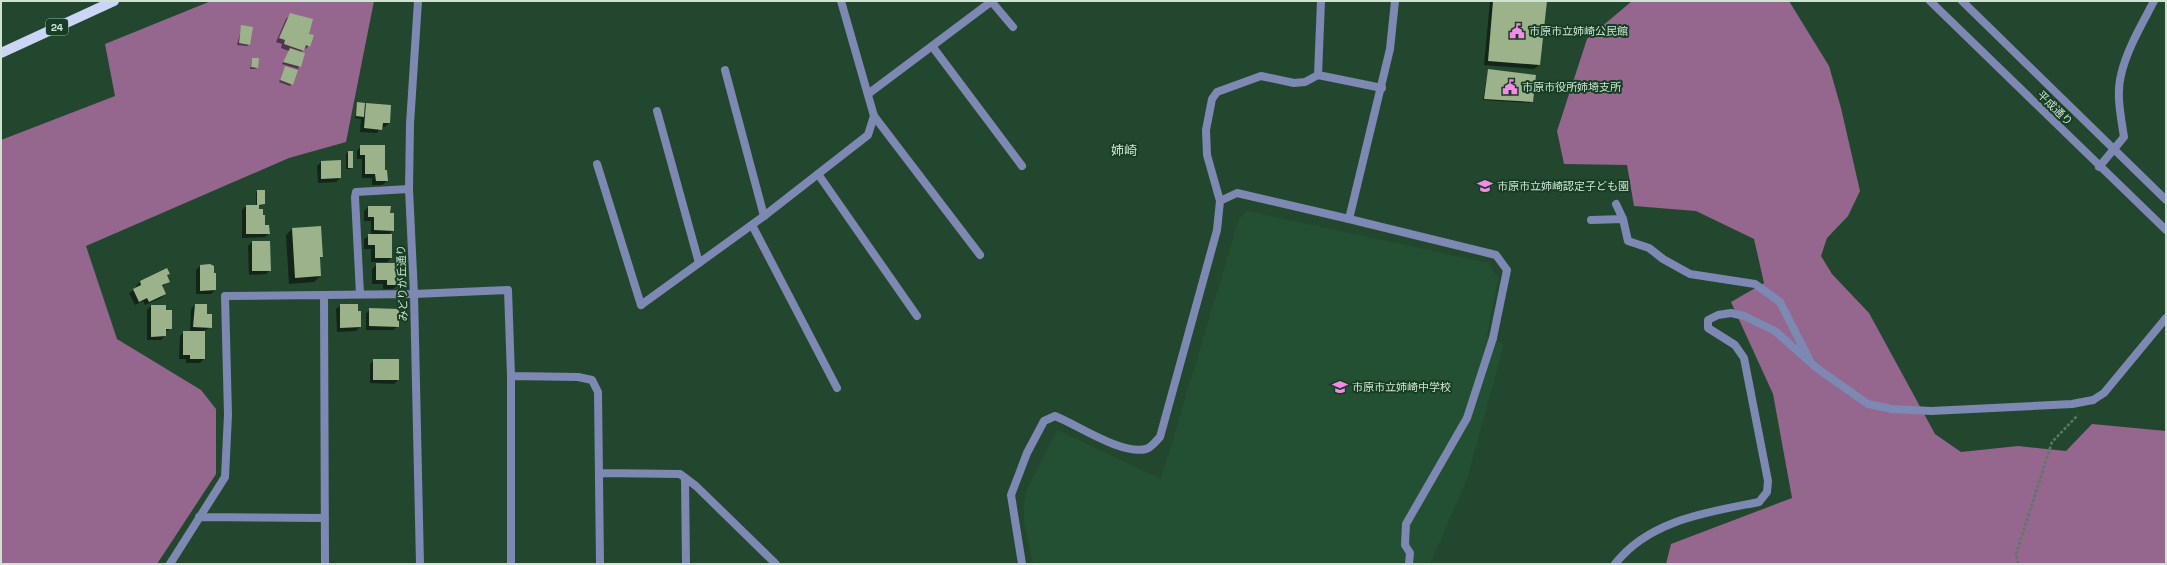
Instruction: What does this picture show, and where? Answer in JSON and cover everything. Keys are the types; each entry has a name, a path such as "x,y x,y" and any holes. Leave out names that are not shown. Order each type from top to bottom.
{"main road":[{"name":"24","path":"1,53 107,2"}],"street":[{"name":"みどりが丘通り","path":"418,1 410,124 409,189 414,294 420,564"},
{"path":"841,1 874,116 980,255"},
{"path":"868,94 992,1 1013,27"},
{"path":"1318,75 1321,1"},
{"path":"1349,219 1382,88 1390,49 1395,1"},
{"name":"平成通り","path":"1930,1 2099,167 2166,230"},
{"name":"平成通り","path":"1962,1 2166,200"},
{"path":"2099,167 2124,137 2120,113 2121,75 2133,43 2154,1"},
{"path":"932,46 1022,166"},
{"path":"726,70 764,216"},
{"path":"1022,564 1010,495 1027,453 1044,420 1055,416 1113,443 1134,449 1147,449 1160,437 1218,230 1220,201 1207,155 1206,130 1212,99 1217,92 1261,76 1294,83 1305,82 1318,75 1382,88"},
{"path":"657,111 699,263"},
{"path":"597,164 641,305 752,225 868,135 874,116"},
{"path":"818,174 918,316"},
{"path":"360,294 354,197 356,192 409,189"},
{"path":"1220,201 1238,193 1496,254 1507,270 1493,338 1467,418 1406,524 1405,545 1410,552 1409,564"},
{"path":"1616,204 1623,219 1628,241 1649,248 1663,259 1690,274 1755,284 1780,302 1811,363"},
{"path":"1591,220 1623,219"},
{"path":"752,225 837,388"},
{"path":"170,564 198,517 225,477 228,415 225,296 414,294 508,290 511,376 511,564"},
{"path":"324,295 325,564"},
{"path":"1615,564 1625,551 1669,523 1710,512 1759,502 1767,492 1768,481 1744,358 1735,345 1708,328 1708,320 1718,315 1731,313 1744,316 1775,331 1811,363 1868,404 1892,409 1939,411 2072,404 2093,400 2104,393 2166,318"},
{"path":"511,376 578,377 592,380 598,392 600,564"},
{"path":"600,473 680,474 686,478 774,563"},
{"path":"686,478 686,564"},
{"path":"198,517 325,518"}],"path":[{"path":"2018,564 2016,554 2052,442 2093,400"}],"shaded area":[{"path":"211,1 374,1 346,142 289,158 86,246 117,339 201,390 216,409 216,474 157,564 1,564 1,140 115,96 105,44"},
{"path":"1632,1 1789,1 1829,66 1841,108 1860,191 1848,216 1827,238 1821,256 1832,274 1869,313 1935,434 1961,452 2018,446 2066,451 2092,424 2166,431 2166,564 1666,564 1671,544 1792,498 1773,394 1731,302 1764,283 1754,239 1696,211 1634,206 1627,165 1564,164 1557,131 1587,39"},
{"name":"市原市立姉崎中学校","path":"1247,211 1488,263 1498,278 1486,336 1504,344 1467,479 1430,564 1033,564 1024,520 1024,504 1028,487 1057,430 1161,479 1239,219"}],"building":[{"name":"市原市立姉崎公民館","path":"1493,1 1547,1 1540,65 1488,61"},
{"path":"290,13 313,19 309,34 314,35 310,47 306,45 304,51 284,44 285,40 279,38"},
{"path":"241,25 253,27 250,45 239,43"},
{"path":"290,48 305,53 301,67 283,62"},
{"path":"252,58 259,58 258,68 251,67"},
{"path":"285,66 298,70 293,85 280,80"},
{"name":"市原市役所姉埼支所","path":"1488,69 1536,75 1533,102 1484,99"},
{"path":"357,102 365,103 364,117 356,116"},
{"path":"366,103 391,105 390,123 383,123 382,130 364,128"},
{"path":"360,145 385,145 385,170 387,170 388,181 376,181 375,174 365,174 365,155 360,155"},
{"path":"348,151 353,151 353,168 348,168"},
{"path":"341,160 341,178 321,179 321,161"},
{"path":"257,190 265,190 265,204 259,205 259,209 263,209 263,215 265,215 265,225 269,225 270,234 246,234 246,205 257,205"},
{"path":"368,206 391,206 390,213 394,213 394,231 374,230 374,217 368,217"},
{"path":"321,226 323,257 320,257 321,276 295,278 292,228"},
{"path":"368,234 392,234 392,258 375,258 375,245 368,245"},
{"path":"252,241 270,241 271,271 252,271"},
{"path":"376,263 398,263 399,285 387,285 387,280 376,280"},
{"path":"210,264 214,266 214,273 216,273 216,290 200,291 200,265"},
{"path":"167,268 170,274 167,275 170,282 162,285 166,294 149,302 147,298 139,302 133,289 141,285 140,281"},
{"path":"195,304 207,304 207,314 212,314 212,328 193,327"},
{"path":"340,304 358,304 358,311 361,311 361,327 340,328"},
{"path":"151,305 166,305 166,310 172,310 172,329 166,329 166,336 151,337"},
{"path":"369,308 399,309 399,327 369,326"},
{"path":"183,331 205,331 205,359 190,359 190,355 183,355"},
{"path":"373,359 399,359 399,380 373,380"}],"place":[{"name":"市原市立姉崎公民館","path":"1517,31"},
{"name":"市原市役所姉埼支所","path":"1510,87"},
{"name":"市原市立姉崎認定子ども園","path":"1485,186"},
{"name":"市原市立姉崎中学校","path":"1340,387"}],"district":[{"name":"姉崎","path":"1124,150"}]}
